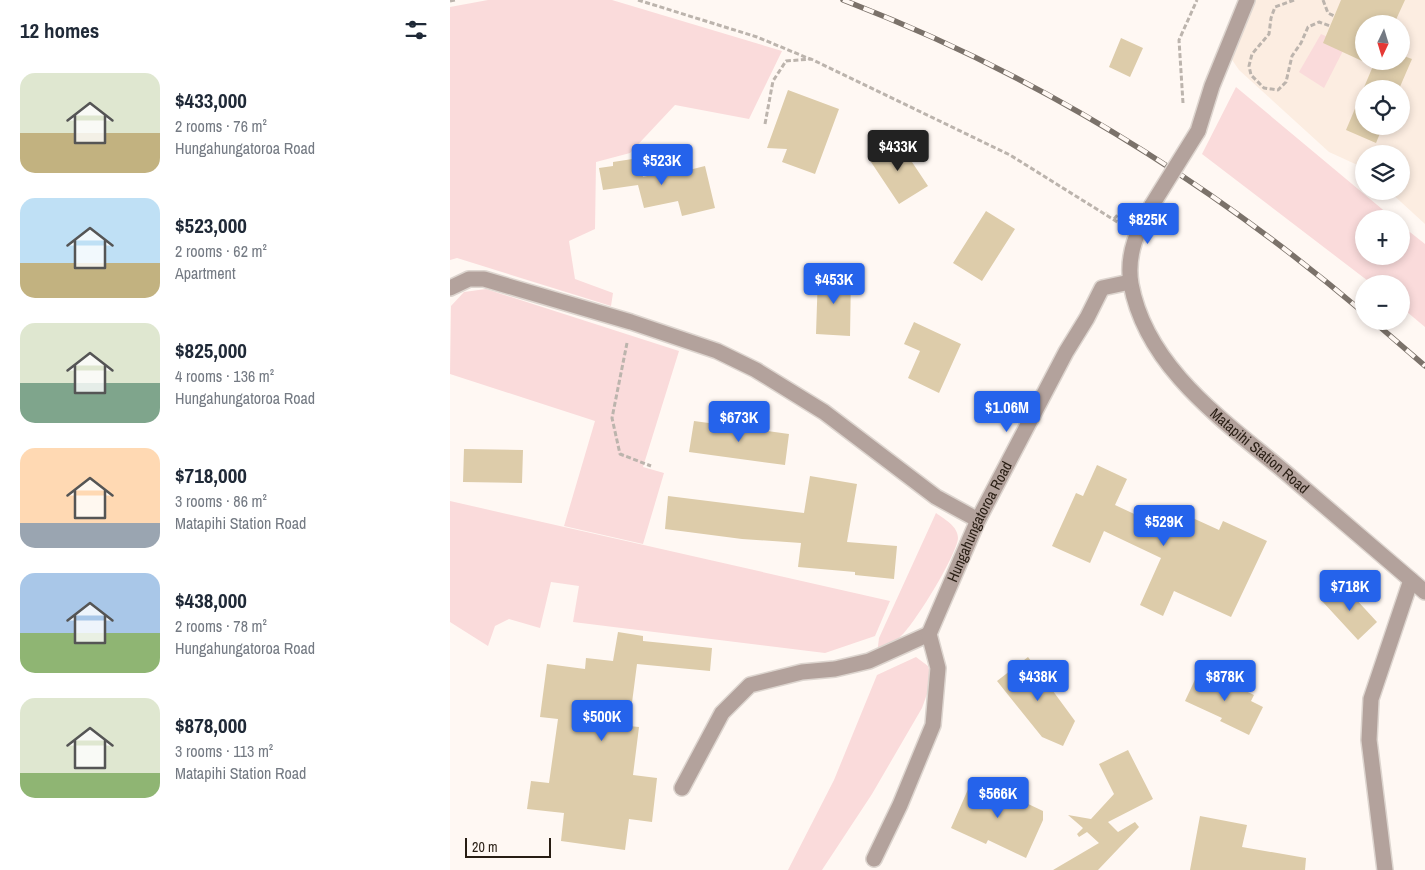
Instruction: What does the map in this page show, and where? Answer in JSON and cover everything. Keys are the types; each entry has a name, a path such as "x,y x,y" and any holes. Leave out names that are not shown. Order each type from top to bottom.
{"street":[{"path":"1130,282 1130,260 1135,236 1198,131 1212,86 1247,0"},
{"path":"450,288 469,278 484,279 631,322 717,351 756,370 824,412 936,497 978,520"},
{"name":"Hungahungatoroa Road","path":"929,634 978,520 1066,352 1087,318 1102,288 1130,282"},
{"name":"Matapihi Station Road","path":"1130,282 1136,306 1146,329 1176,374 1196,396 1425,592"},
{"path":"1385,870 1369,740 1371,699 1411,580"},
{"path":"682,788 722,713 750,685 802,672 835,669 869,661 929,634 938,668 932,725 900,805 874,859"}],"path":[{"path":"450,1 455,0"},
{"path":"638,0 757,37 811,59 1010,155 1114,219 1135,236"},
{"path":"1183,107 1179,40 1198,0"},
{"path":"1294,0 1275,7 1271,18 1269,34 1252,54 1249,66 1251,75 1264,88 1278,90 1283,86 1292,56 1301,43 1308,27 1319,22 1330,26"},
{"path":"1323,0 1328,13 1334,16"},
{"path":"765,124 773,81 786,61 811,59"},
{"path":"631,322 612,418 620,454 651,466"}],"shaded area":[{"path":"488,0 612,0 782,51 749,119 675,105 630,153 596,162 595,229 569,241 575,279 613,293 611,306 457,258 450,260 450,7"},
{"path":"1247,0 1425,0 1425,224 1399,200 1410,200 1410,145 1355,145 1355,164 1329,152 1239,70 1226,51"},
{"path":"1321,34 1346,45 1324,88 1299,72"},
{"path":"1236,87 1355,186 1355,200 1371,200 1383,210 1355,210 1355,265 1410,265 1410,232 1425,244 1425,327 1410,314 1410,275 1360,275 1202,154"},
{"path":"486,289 679,351 643,467 664,473 643,544 564,526 595,421 450,374 451,306 464,292"},
{"path":"450,501 890,601 875,636 825,653 573,622 579,586 551,582 540,628 509,619 495,626 488,646 450,622"},
{"path":"936,513 956,530 958,538 956,547 943,574 906,631 877,654 879,638"},
{"path":"916,657 928,666 932,680 922,708 872,794 822,870 788,870 834,780 877,675"}],"building":[{"path":"1341,0 1405,0 1398,15 1355,15 1355,58 1323,43"},
{"path":"1121,38 1143,48 1130,77 1109,67"},
{"path":"1371,70 1407,70 1403,80 1367,80"},
{"path":"788,90 839,109 815,174 782,162 787,149 767,148"},
{"path":"1355,109 1355,134 1346,130"},
{"path":"1358,135 1379,135 1376,143"},
{"path":"898,141 928,186 899,204 869,159"},
{"path":"639,158 643,177 660,173 661,177 705,166 715,208 682,216 678,201 644,208 638,185 603,190 599,168 613,166 613,162"},
{"path":"986,211 1015,229 982,281 953,263"},
{"path":"818,274 851,275 850,336 816,334"},
{"path":"914,322 961,344 939,393 908,378 920,351 904,344"},
{"path":"694,421 789,434 785,465 689,452"},
{"path":"464,449 523,450 522,483 463,482"},
{"path":"1097,465 1127,479 1115,505 1162,527 1168,515 1183,522 1186,515 1219,530 1223,521 1267,541 1231,617 1174,591 1163,616 1140,605 1161,558 1104,531 1090,563 1052,546 1076,493 1083,496"},
{"path":"810,476 857,484 847,542 897,546 894,579 855,575 855,572 798,567 801,543 742,539 665,529 668,496 804,513"},
{"path":"1342,584 1377,622 1358,640 1322,601"},
{"path":"618,632 643,636 643,641 712,648 710,671 637,664 629,726 639,727 633,775 657,778 652,822 629,819 625,850 561,841 564,813 527,809 531,781 549,783 558,719 540,717 547,664 585,669 586,658 613,661"},
{"path":"1028,657 1075,721 1063,746 1042,737 997,681"},
{"path":"1200,669 1254,695 1251,701 1263,707 1249,735 1220,721 1222,718 1185,701"},
{"path":"1128,750 1153,799 1108,822 1118,832 1135,822 1139,827 1098,870 1053,870 1099,843 1087,832 1079,837 1077,834 1083,828 1068,815 1091,819 1114,794 1099,764"},
{"path":"973,778 1043,811 1043,820 1026,858 988,840 986,844 951,828"},
{"path":"1200,816 1247,825 1242,847 1306,858 1305,870 1190,870"}],"railway":[{"path":"843,0 914,29 984,61 1051,96 1117,134 1244,218 1355,306"},
{"path":"1383,330 1425,366"}]}
